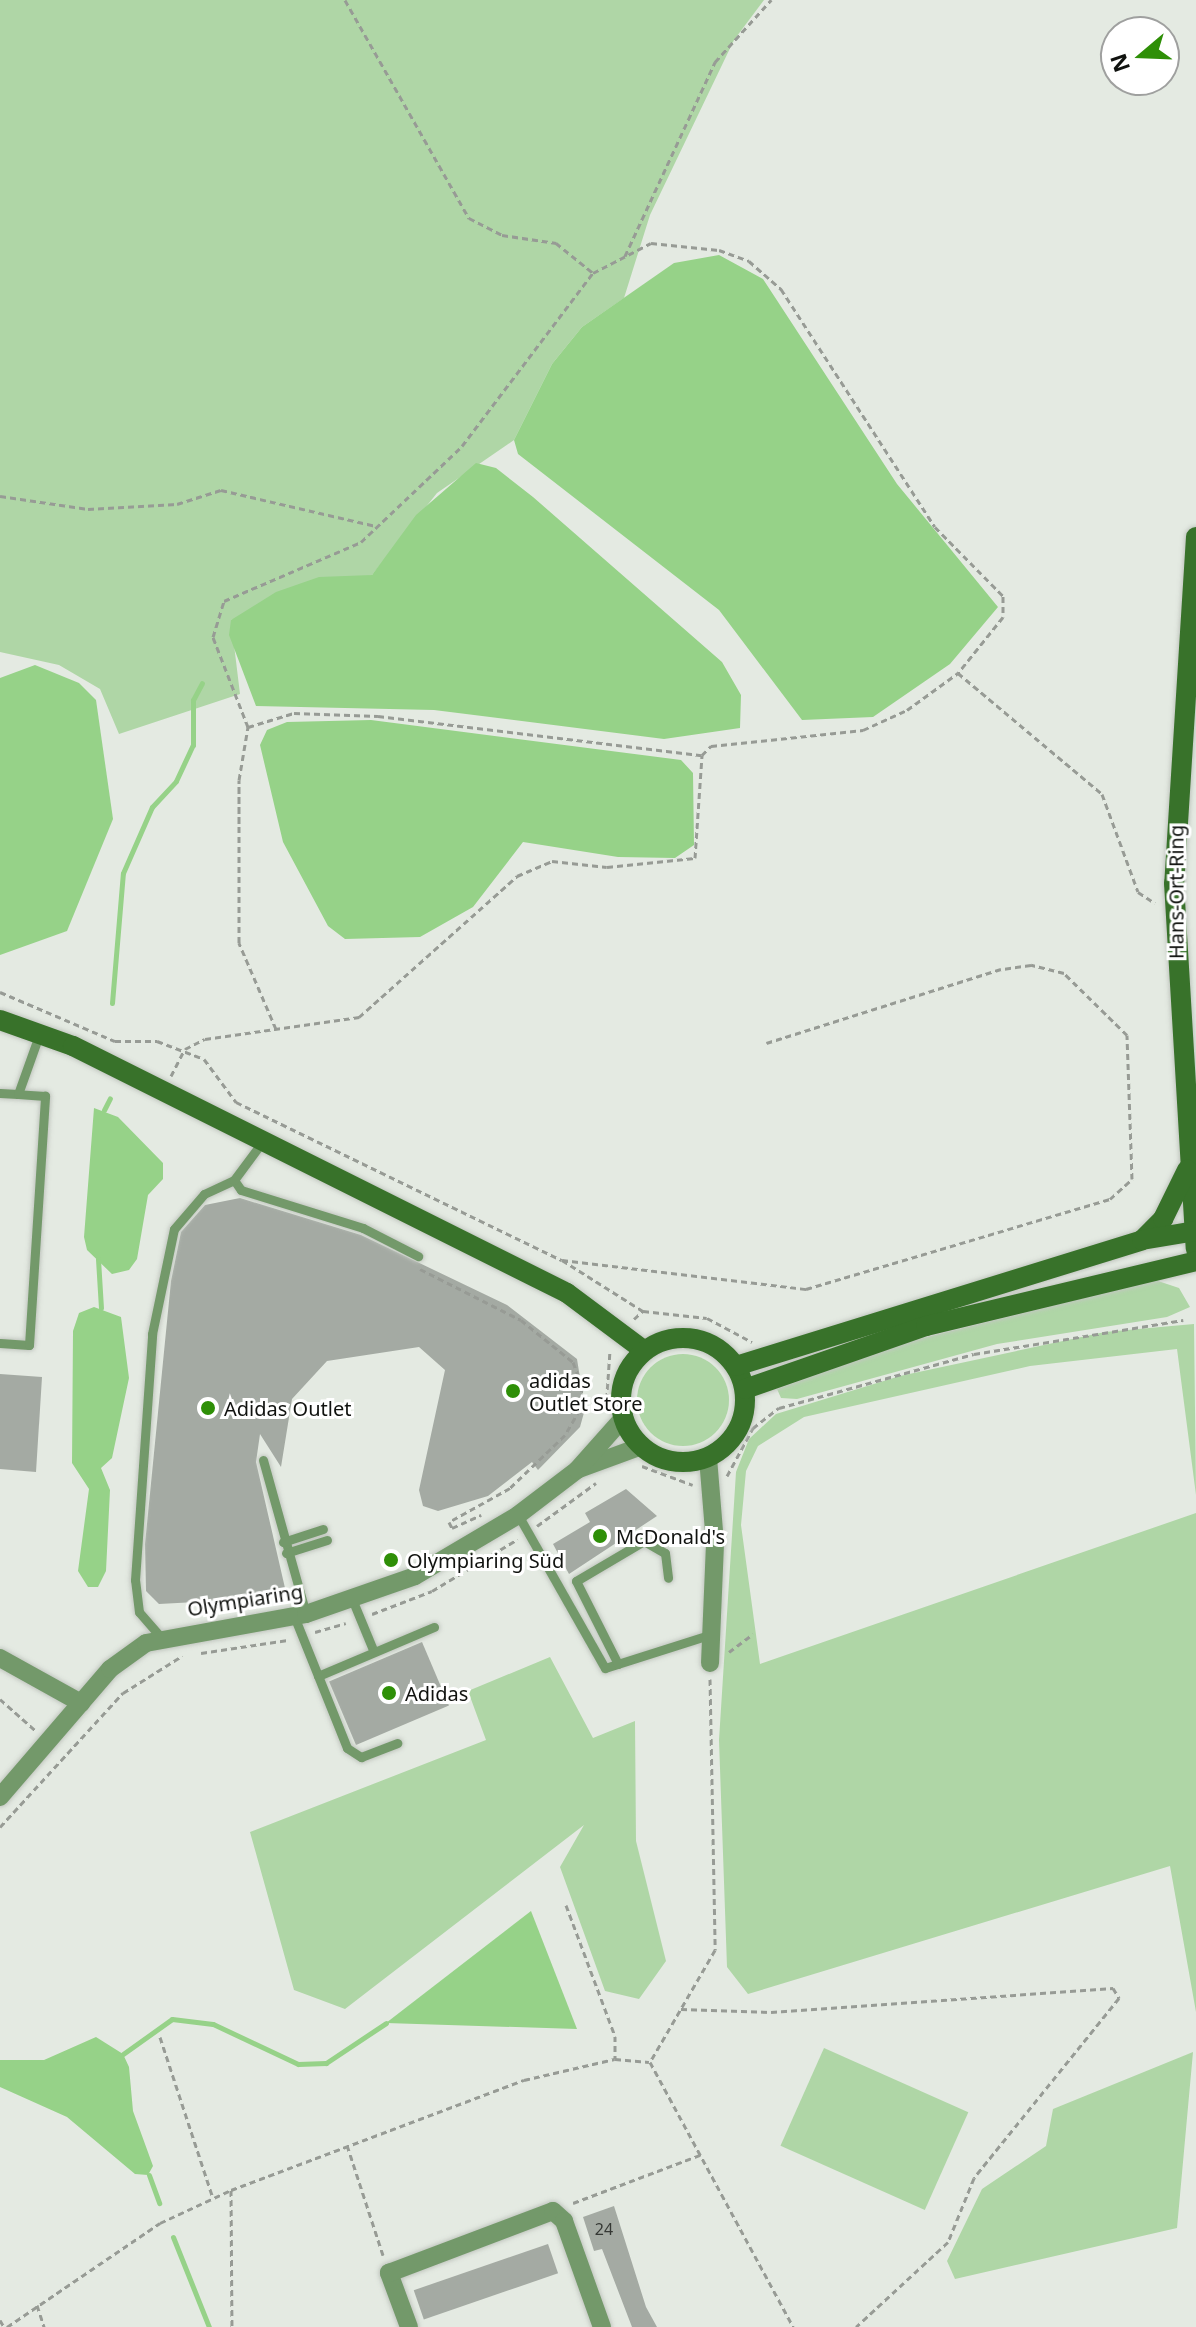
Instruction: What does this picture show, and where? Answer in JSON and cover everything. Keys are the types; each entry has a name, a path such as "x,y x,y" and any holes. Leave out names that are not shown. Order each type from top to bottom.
{"street":[{"name":"Hans-Ort-Ring","path":"1195,1237 1174,883 1196,537"},
{"path":"0,1020 39,1034 165,1091 567,1293 642,1349 695,1339 736,1366 745,1389 739,1427 708,1458 678,1462 642,1446 624,1417 625,1380 642,1349"},
{"path":"1142,1240 1163,1219 1189,1166"},
{"path":"736,1366 1142,1240 1195,1237"},
{"path":"745,1389 926,1326 1196,1261"},
{"name":"Olympiaring","path":"0,1797 110,1669 159,1635 300,1615 415,1576 518,1515 577,1470 624,1417"},
{"name":"Olympiaring","path":"577,1470 642,1446"},
{"path":"708,1458 713,1480 709,1650"},
{"path":"0,1658 81,1703"},
{"path":"409,2327 389,2273 553,2211 564,2221 602,2327"}],"lane":[{"path":"18,1094 39,1034"},
{"path":"0,1093 45,1096 29,1345 0,1343"},
{"path":"159,1635 139,1612 135,1580 152,1334 174,1229 204,1194 234,1180 263,1141"},
{"path":"234,1180 241,1190 363,1228 418,1256"},
{"path":"263,1460 273,1476 302,1636 347,1748 361,1757 397,1743"},
{"path":"518,1515 605,1668 709,1650"},
{"path":"283,1542 323,1529"},
{"path":"286,1553 327,1540"},
{"path":"618,1664 576,1581 644,1541 665,1553 668,1578"},
{"path":"352,1599 374,1652"},
{"path":"318,1676 434,1627"}],"path":[{"path":"345,0 469,218 502,235 556,243 593,273"},
{"path":"625,256 715,62 771,0"},
{"path":"165,1091 185,1049 205,1039 276,1029 359,1017 517,876 552,861 607,867 695,858 702,755 711,746 863,730 958,673 1003,617 1003,596 935,527 781,289 749,261 719,250 651,243 593,273 462,446 361,542 224,601 213,637 248,727 239,780 239,943 276,1029"},
{"path":"0,496 88,509 177,504 221,490 376,526"},
{"path":"958,673 1102,794 1138,892 1158,905"},
{"path":"248,727 294,713 378,716 702,755"},
{"path":"562,1260 806,1289 1110,1199 1132,1179 1127,1035 1064,973 1031,965 1001,969 766,1043"},
{"path":"0,992 115,1041 185,1049 204,1059 236,1102 562,1260 643,1311 733,1325 761,1360"},
{"path":"404,1267 428,1270 521,1320 573,1362 582,1386 580,1409 565,1435 510,1488 449,1522 452,1528"},
{"path":"604,1438 597,1429 607,1405 609,1352 620,1332 643,1311"},
{"path":"617,1455 623,1468 654,1469 684,1487 731,1475 753,1428 779,1408 974,1354 1183,1320"},
{"path":"769,1382 779,1408"},
{"path":"0,1827 153,1668 183,1655 302,1636 395,1605 528,1533 603,1478"},
{"path":"395,1605 397,1611"},
{"path":"650,2062 715,1950 709,1650 738,1652 753,1634"},
{"path":"566,1905 615,2036 615,2059"},
{"path":"681,2009 771,2012 1113,1988 1119,1998 974,2178 948,2242 856,2327"},
{"path":"160,2037 213,2198"},
{"path":"0,2320 6,2327 160,2223 231,2190 524,2080 615,2059 650,2062"},
{"path":"650,2062 793,2327"},
{"path":"347,2145 389,2273"},
{"path":"553,2211 700,2155"},
{"path":"231,2190 232,2327"},
{"path":"37,2305 44,2327"}],"shaded area":[{"path":"0,0 764,0 734,40 650,215 624,298 582,327 552,364 514,440 437,493 372,575 231,620 240,694 119,734 100,689 59,665 0,652"},
{"path":"719,255 763,279 897,484 998,607 950,664 873,717 802,720 719,610 518,454 514,440 552,364 582,327 674,263"},
{"path":"476,463 496,468 533,497 722,662 741,695 740,728 664,739 434,710 256,706 229,635 231,620 276,592 319,577 372,575 416,515"},
{"path":"35,665 79,683 96,700 113,819 67,931 0,955 0,678"},
{"path":"371,720 681,760 693,773 694,845 675,858 618,857 523,842 473,907 420,937 345,939 328,926 283,842 260,745 267,730 287,722"},
{"path":"94,1108 118,1117 163,1163 163,1179 148,1195 137,1259 129,1270 112,1274 87,1250 84,1237"},
{"path":"1155,1280 1179,1288 1190,1307 1167,1317 997,1344 797,1399 781,1398 777,1389 907,1342"},
{"path":"94,1307 121,1317 129,1378 112,1458 101,1468 110,1490 106,1571 98,1587 88,1587 78,1571 89,1489 72,1463 73,1331 79,1313"},
{"path":"1194,1324 1196,1495 1177,1349 1030,1366 804,1417 758,1446 746,1471 741,1525 760,1664 1196,1513 1196,2012 1170,1866 748,1994 727,1967 719,1740 736,1472 749,1439 776,1414 900,1376 1105,1332"},
{"path":"683,1354 701,1358 715,1368 725,1382 729,1400 725,1418 715,1432 701,1442 683,1446 665,1442 651,1432 641,1418 637,1400 641,1382 651,1368 665,1358"},
{"path":"550,1657 593,1738 635,1721 636,1841 666,1961 639,1999 605,1991 560,1867 584,1825 345,2009 294,1990 250,1832 486,1740 468,1691"},
{"path":"531,1911 577,2029 386,2023"},
{"path":"96,2037 123,2054 129,2067 133,2111 153,2166 148,2175 135,2174 67,2117 0,2087 0,2060 44,2060"},
{"path":"824,2048 968,2112 925,2210 780,2146"},
{"path":"1193,2052 1177,2228 955,2279 947,2261 982,2189 1046,2146 1053,2109"}],"building":[{"name":"Adidas Outlet","path":"240,1198 361,1235 507,1305 577,1359 585,1409 580,1427 538,1470 532,1462 488,1496 438,1511 423,1506 419,1490 445,1370 419,1347 327,1361 292,1399 281,1467 260,1434 256,1462 285,1588 268,1598 159,1604 146,1591 145,1544 171,1281 181,1232 205,1205"},
{"path":"0,1374 42,1377 36,1472 0,1469"},
{"name":"McDonald's","path":"626,1489 657,1516 569,1574 553,1544 590,1522 585,1513"},
{"name":"Adidas","path":"422,1642 449,1706 356,1745 329,1681"},
{"path":"614,2206 646,2307 657,2327 632,2327 602,2249 594,2251 583,2217"},
{"path":"548,2244 558,2273 424,2320 414,2290"}],"waterway":[{"path":"112,1003 123,873 152,807 176,781 193,745 193,700 202,683"},
{"path":"104,1110 110,1098"},
{"path":"98,1259 101,1308"},
{"path":"123,2054 172,2019 213,2024 298,2064 326,2063 386,2023"},
{"path":"149,2175 159,2203"},
{"path":"173,2237 209,2327"}],"place":[{"name":"adidas Outlet Store","path":"513,1391"},
{"name":"Adidas Outlet","path":"208,1408"},
{"name":"McDonald's","path":"600,1536"},
{"name":"Olympiaring Süd","path":"391,1560"},
{"name":"Adidas","path":"389,1693"}]}
